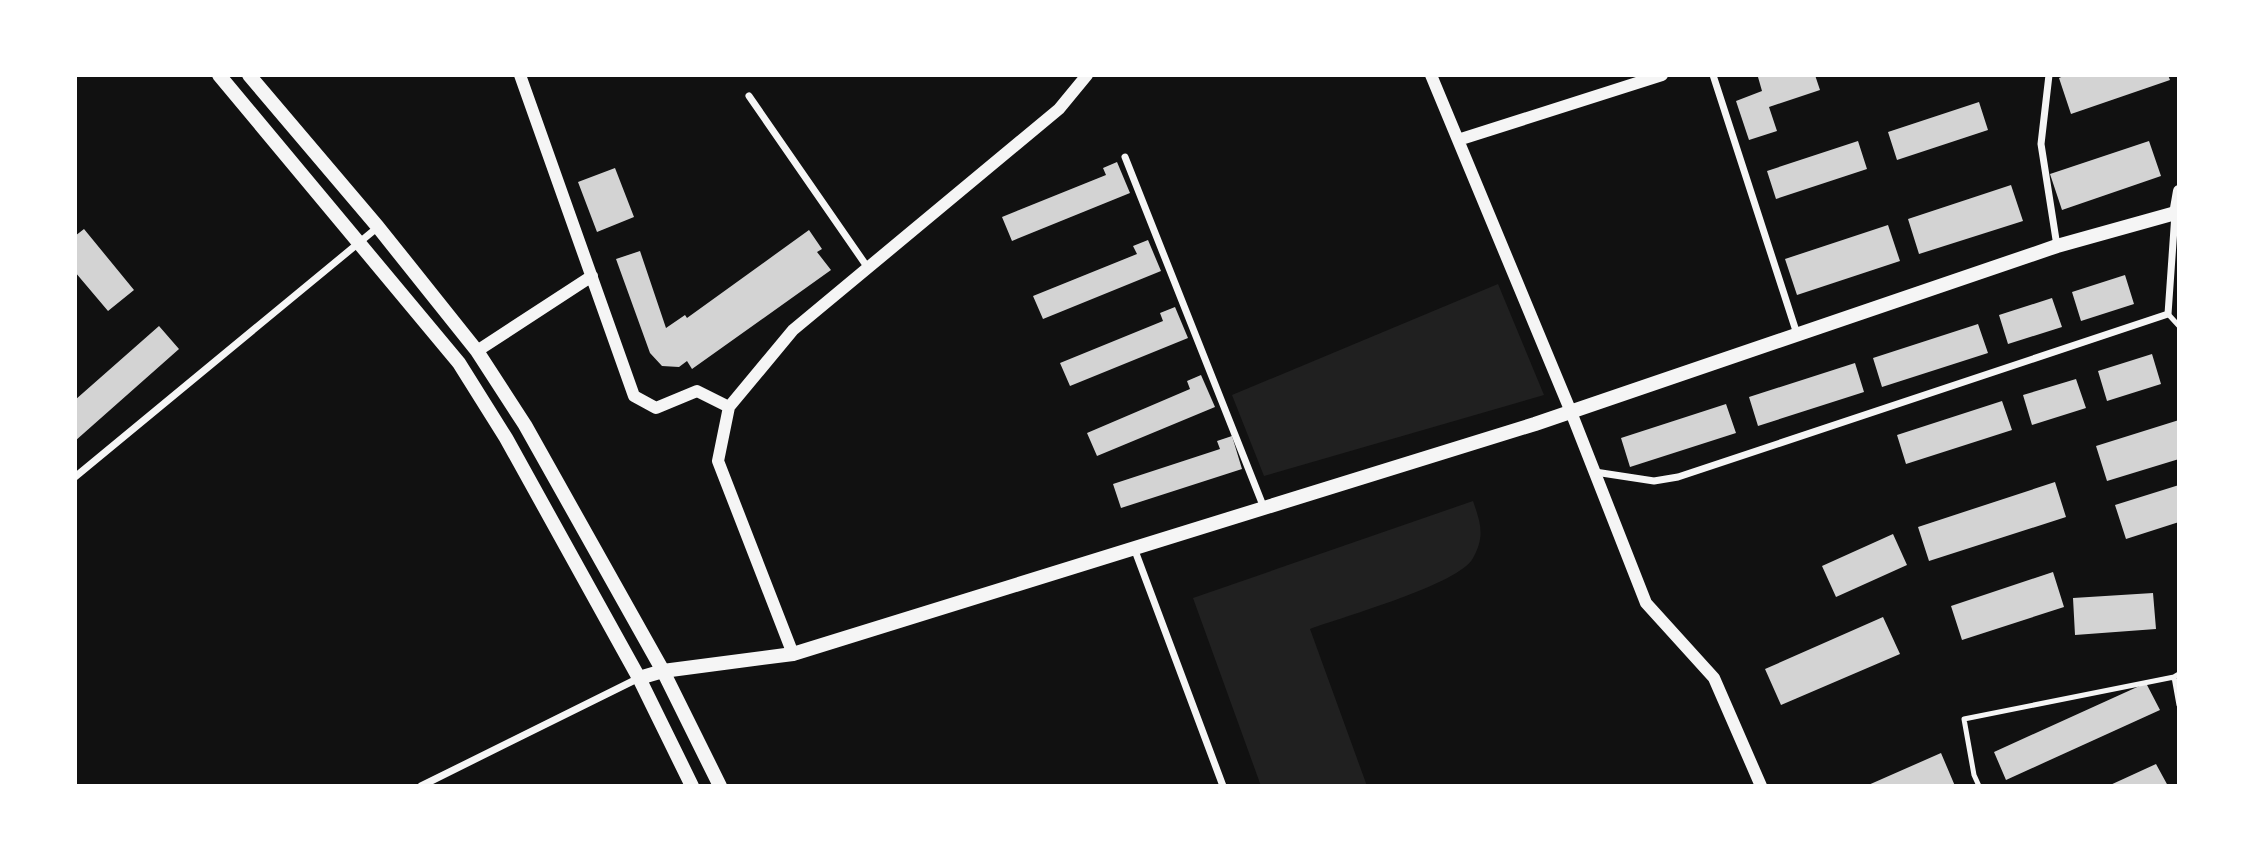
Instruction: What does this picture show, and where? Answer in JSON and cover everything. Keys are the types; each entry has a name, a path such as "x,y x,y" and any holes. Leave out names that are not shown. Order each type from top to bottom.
{"main road":[{"path":"219,75 459,363 506,438 639,678 692,786"},
{"path":"249,75 378,227 477,351 525,425 663,671 720,786"},
{"path":"639,678 663,671 793,654 1571,412 2057,246 2177,213"}],"street":[{"path":"520,75 634,396 656,408 698,391 729,407"},
{"path":"793,654 718,461 729,407 793,330 1059,109 1087,75"},
{"path":"1431,75 1571,412 1646,603 1714,678 1761,786"},
{"path":"1458,140 1662,75"},
{"path":"1713,75 1797,334"},
{"path":"2049,75 2041,144 2057,246"},
{"path":"748,96 868,268"},
{"path":"1125,157 1264,508"},
{"path":"1594,472 1654,481 1678,477 2168,314 2179,191"},
{"path":"75,477 378,227"},
{"path":"477,351 592,276"},
{"path":"1135,548 1223,786"},
{"path":"421,786 639,678"}],"lane":[{"path":"2168,314 2179,326"},
{"path":"1979,786 1974,775 1964,719 2176,675 2179,705"}],"shaded area":[{"path":"1498,284 1544,395 1264,476 1232,395"},
{"path":"1473,501 1480,523 1480,536 1473,558 1464,568 1424,589 1310,629 1367,786 1261,786 1193,598"}],"building":[{"path":"1815,75 1820,90 1769,107 1777,131 1749,140 1736,101 1762,91 1758,77"},
{"path":"2066,75 2168,75 2170,80 2071,114 2059,78"},
{"path":"1979,102 1988,130 1897,160 1888,132"},
{"path":"1858,141 1867,169 1776,199 1767,171"},
{"path":"2149,141 2161,176 2062,210 2050,174"},
{"path":"1117,162 1130,193 1012,241 1002,217 1106,175 1103,168"},
{"path":"615,168 634,217 597,232 578,182"},
{"path":"2011,185 2023,221 1919,254 1908,219"},
{"path":"1888,225 1900,261 1797,295 1785,259"},
{"path":"84,229 134,290 108,311 75,272 75,236"},
{"path":"809,230 822,249 817,252 831,270 692,369 687,361 679,367 662,366 650,353 616,259 640,251 666,328 685,315 687,318"},
{"path":"1148,240 1161,271 1043,319 1033,296 1137,254 1133,246"},
{"path":"2125,275 2134,304 2081,321 2072,292"},
{"path":"2052,298 2062,327 2008,344 1999,315"},
{"path":"1175,307 1188,338 1070,386 1060,363 1163,321 1160,313"},
{"path":"1978,324 1988,353 1882,387 1873,358"},
{"path":"159,326 179,349 75,441 75,400"},
{"path":"2152,354 2161,384 2107,401 2098,371"},
{"path":"1855,363 1864,392 1758,426 1749,397"},
{"path":"1201,375 1215,407 1097,456 1087,433 1190,389 1187,381"},
{"path":"2076,379 2086,408 2032,425 2023,395"},
{"path":"2002,401 2012,430 1906,464 1897,435"},
{"path":"1726,404 1736,433 1630,467 1621,438"},
{"path":"2179,420 2179,459 2107,481 2096,446"},
{"path":"1232,436 1242,469 1121,508 1113,484 1220,449 1217,441"},
{"path":"2055,482 2066,517 1929,561 1918,527"},
{"path":"2179,485 2179,522 2126,539 2115,505"},
{"path":"1893,534 1907,565 1836,597 1822,566"},
{"path":"2053,572 2064,607 1962,640 1951,606"},
{"path":"2153,593 2156,629 2075,635 2073,598"},
{"path":"1883,617 1900,654 1781,705 1765,669"},
{"path":"2146,683 2160,710 2006,780 1994,752"},
{"path":"1941,753 1955,786 1866,786"},
{"path":"2156,764 2168,786 2108,786"}]}
